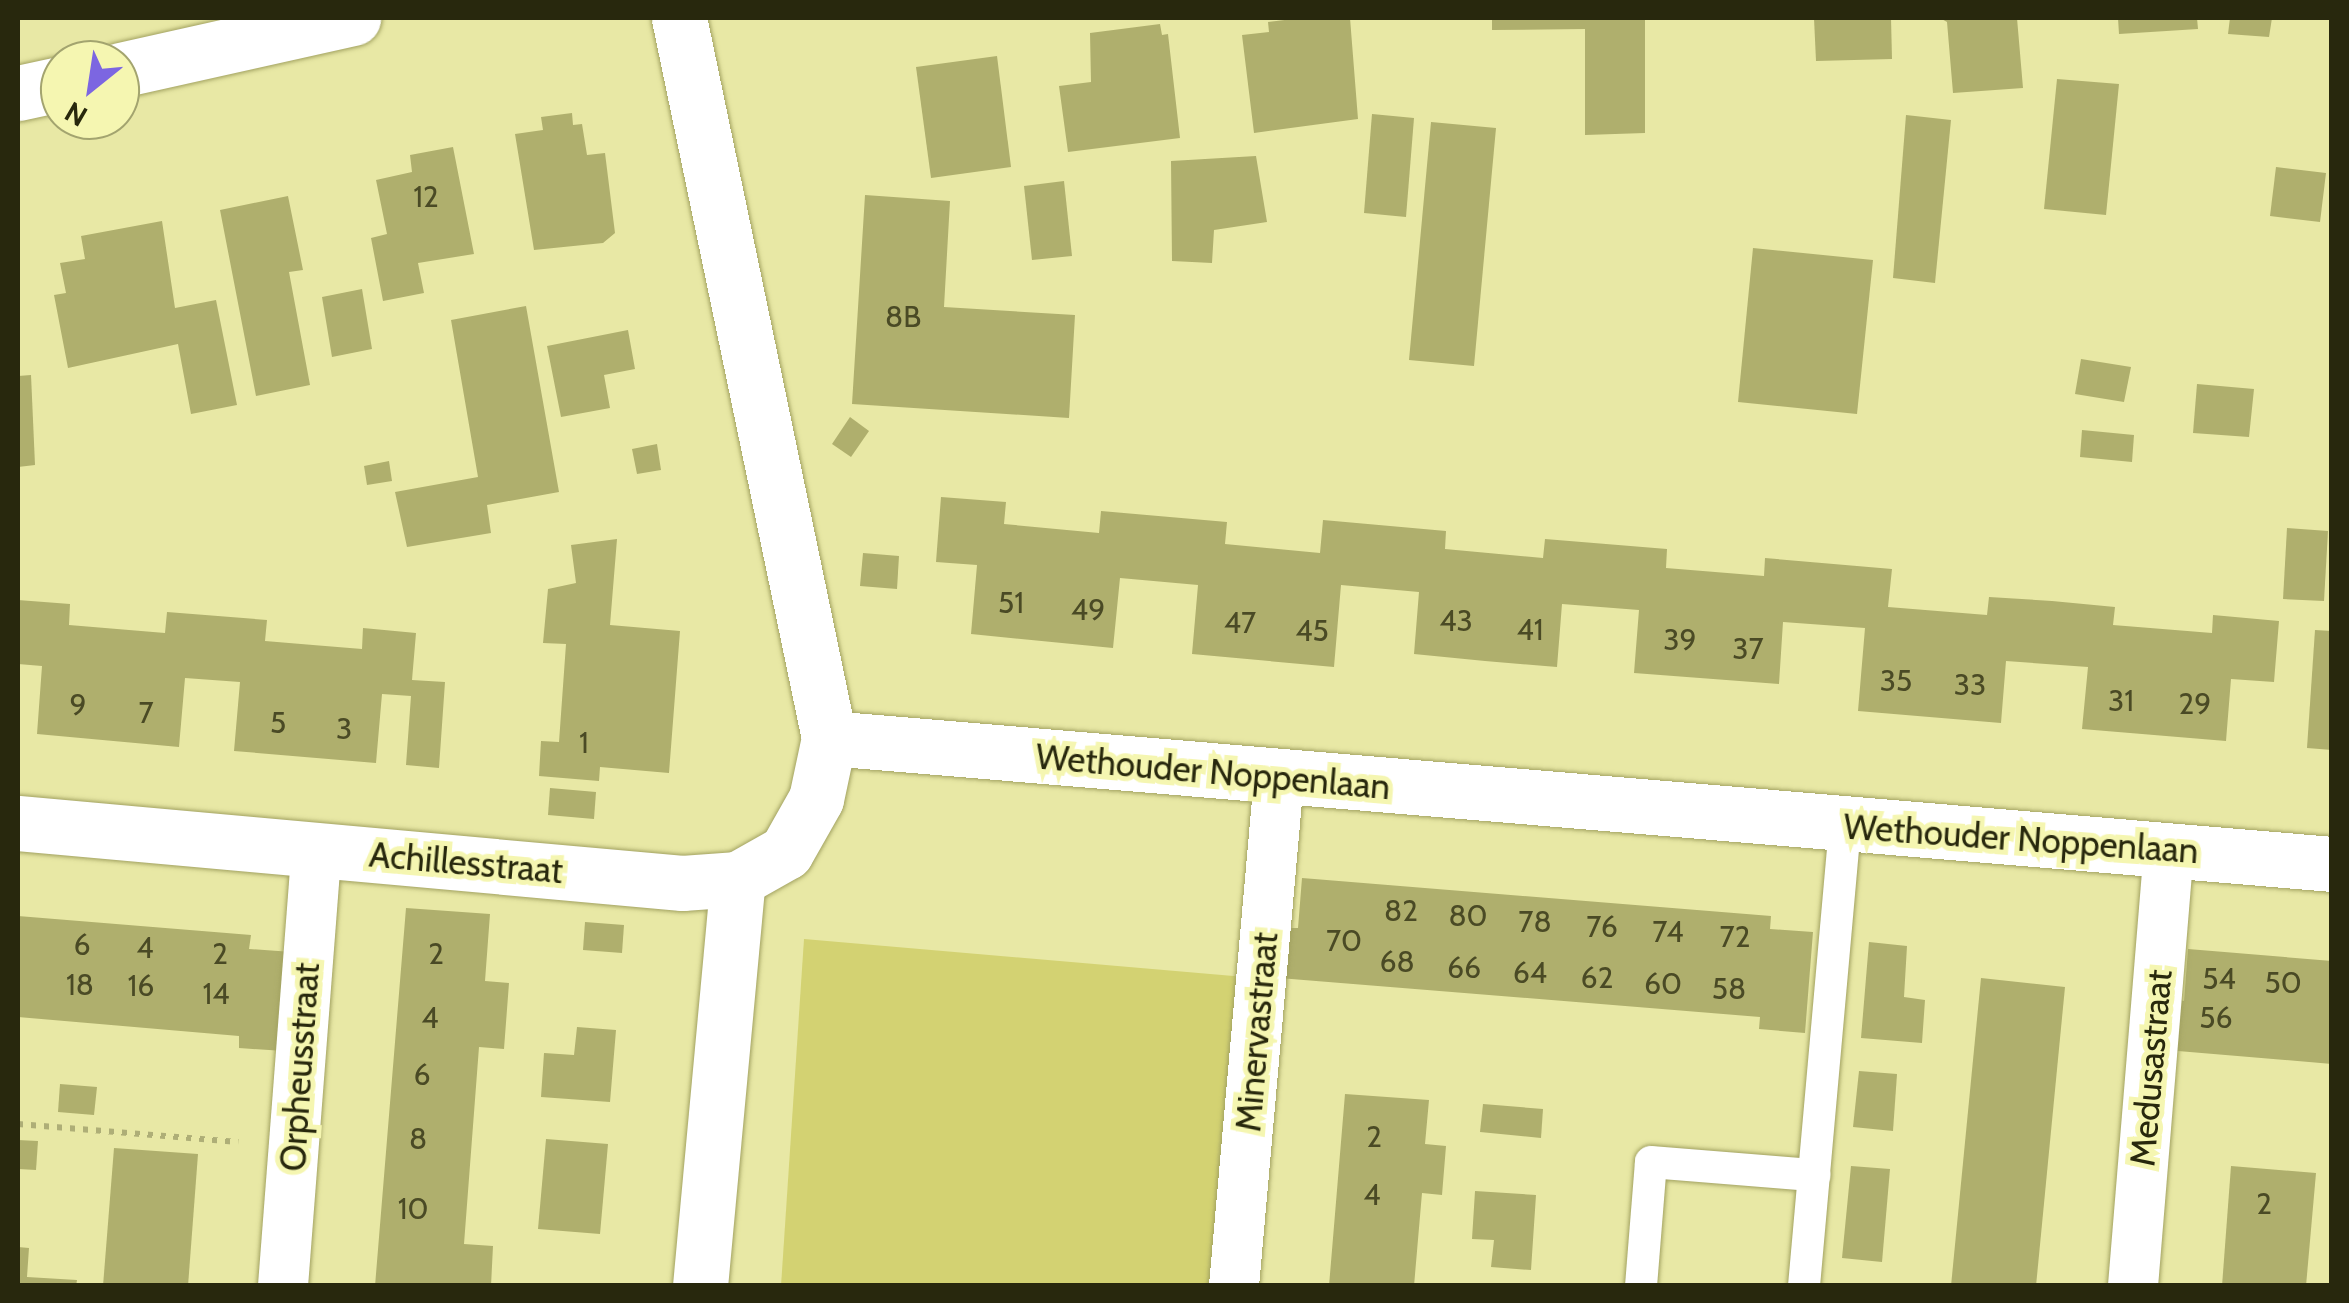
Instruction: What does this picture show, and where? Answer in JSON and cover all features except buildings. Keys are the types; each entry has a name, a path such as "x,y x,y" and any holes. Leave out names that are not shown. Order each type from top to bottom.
{"street":[{"path":"140,66 353,18"},
{"path":"679,18 830,738"},
{"name":"Wethouder Noppenlaan","path":"830,738 2332,864"},
{"name":"Achillesstraat","path":"18,823 682,883 738,879 786,852 816,799 830,738"},
{"name":"Minervastraat","path":"1234,1286 1279,778"},
{"name":"Orpheusstraat","path":"283,1286 317,849"},
{"name":"Medusastraat","path":"2133,1286 2170,850"},
{"path":"700,1286 738,879"}],"lane":[{"path":"1804,1286 1845,825"},
{"path":"1641,1286 1651,1162 1814,1175"}],"path":[{"path":"18,1124 294,1147"}],"shaded area":[{"path":"804,939 1245,977 1219,1285 781,1286"}]}
